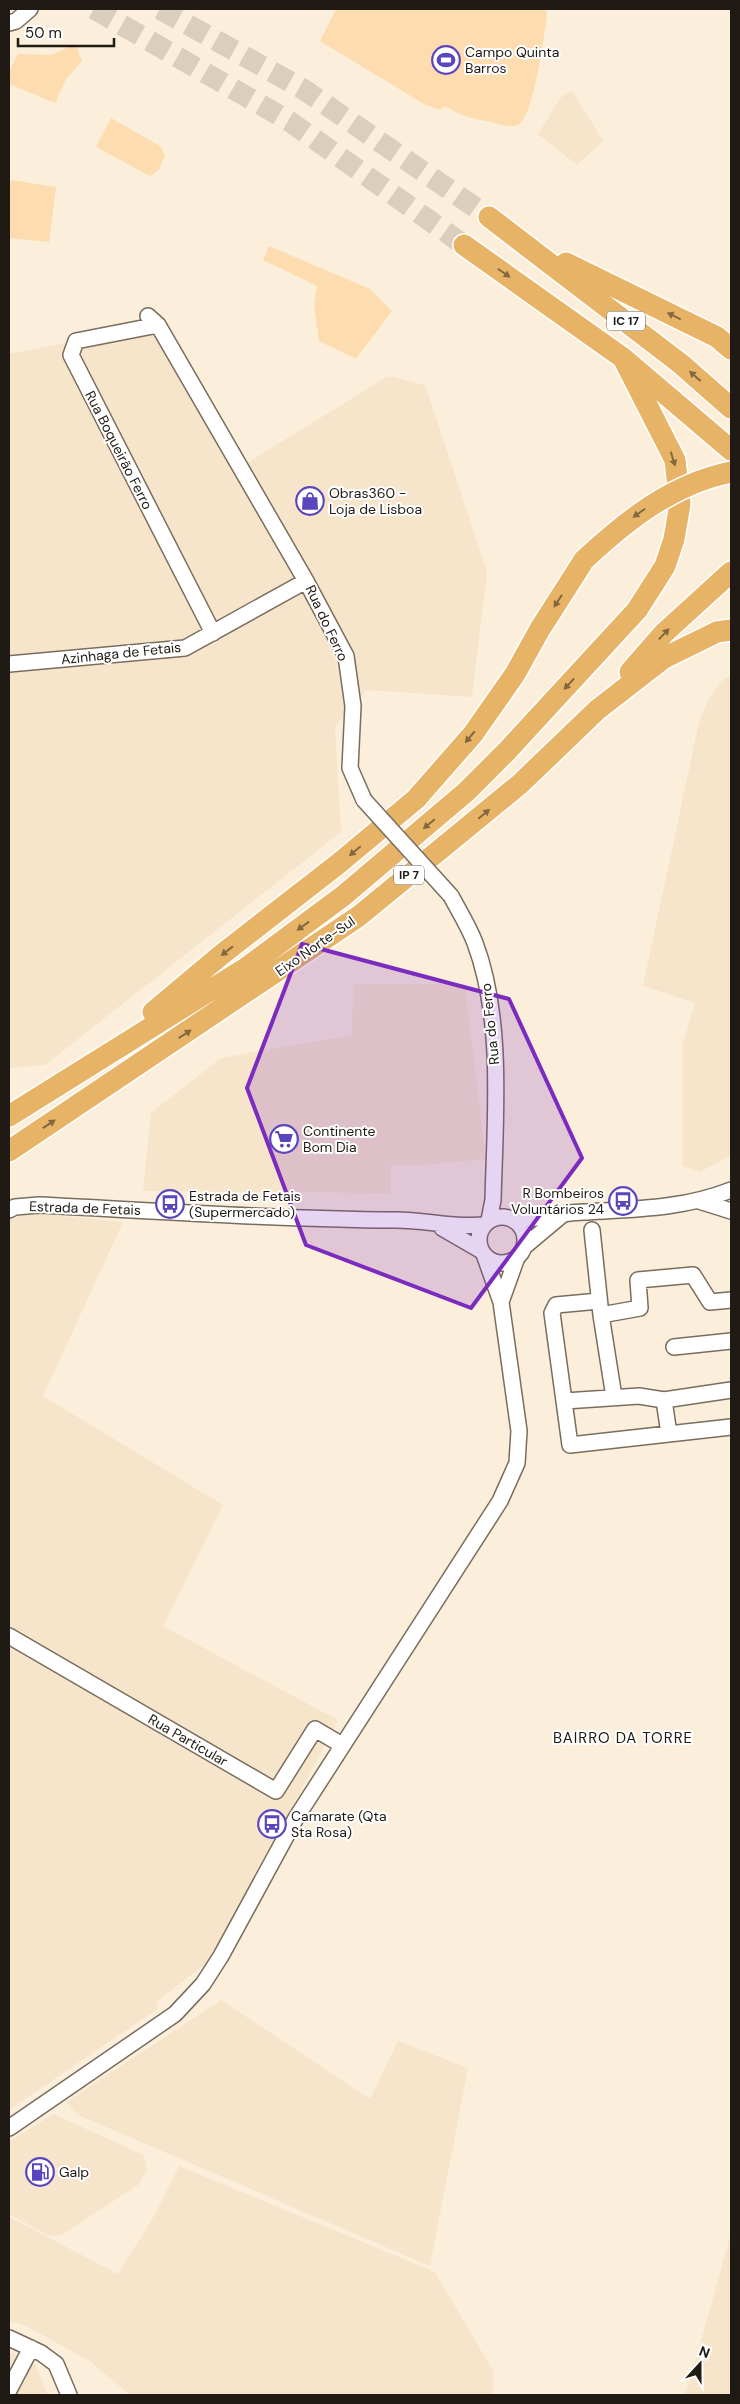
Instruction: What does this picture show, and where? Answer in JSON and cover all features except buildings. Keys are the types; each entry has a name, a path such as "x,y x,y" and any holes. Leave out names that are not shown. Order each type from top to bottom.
{"highway":[{"name":"IC 17","path":"489,217 674,358 731,408"},
{"path":"517,238 717,337 731,349"},
{"name":"IC 17","path":"464,245 623,358 731,450"},
{"path":"9,1116 246,968 344,896 466,792 508,751 637,610 665,566 674,539 680,504 675,460 623,358"},
{"path":"92,1064 221,956 338,864 416,799 473,734 515,674 540,629 584,560 621,526 660,498 731,472"},
{"path":"598,710 664,632 731,572"},
{"path":"598,710 664,658 717,632 731,630"},
{"name":"Eixo Norte-Sul","path":"9,1150 250,991 359,916 520,784 598,710"}],"street":[{"path":"9,23 16,21 30,9"},
{"name":"Rua do Ferro","path":"153,321 306,581 346,656 353,706 350,768 364,800 451,896 475,943 488,987 496,1069 493,1200 497,1221"},
{"name":"Rua Boqueirão Ferro","path":"153,321 76,341 71,355 212,633"},
{"name":"Azinhaga de Fetais","path":"9,664 185,648 306,581"},
{"name":"Estrada de Fetais","path":"9,1210 15,1207 39,1205 338,1220 398,1220 464,1227 497,1221 582,1212 641,1210 699,1201 731,1190"},
{"path":"699,1201 731,1216"},
{"path":"500,1302 516,1260 525,1246 562,1215"},
{"path":"9,2128 175,2014 203,1984 221,1956 296,1818 500,1500 518,1463 519,1431 500,1302 482,1254 479,1233 497,1221 524,1232 525,1246"},
{"name":"Estrada de Fetais","path":"432,1223 482,1254"},
{"path":"592,1230 600,1308 614,1397"},
{"path":"482,1254 500,1264 516,1260"},
{"path":"731,1300 710,1302 693,1275 638,1280 640,1308 556,1305 552,1313 570,1445 731,1427"},
{"path":"674,1348 731,1341"},
{"path":"565,1401 639,1396 664,1400 731,1390"},
{"path":"664,1400 669,1434"},
{"name":"Rua Particular","path":"9,1636 276,1791 315,1729 342,1745"},
{"path":"9,2338 42,2352 56,2364 69,2395"},
{"path":"9,2390 30,2348"}],"highlighted area":[{"path":"302,944 509,999 582,1158 471,1308 306,1245 247,1088"}],"shaded area":[{"name":"Campo Quinta Barros","path":"336,9 546,9 547,16 541,57 529,108 524,119 518,125 504,125 467,117 445,106 440,110 424,104 320,41"},
{"path":"75,44 82,61 66,79 55,103 9,84 9,72 18,54 52,55"},
{"path":"572,90 603,141 577,165 538,134 562,96"},
{"path":"111,118 160,146 165,155 159,170 150,176 96,147"},
{"path":"11,180 56,187 49,242 9,238 9,191"},
{"path":"269,246 370,289 392,311 356,359 319,341 314,305 317,286 263,260"},
{"path":"167,332 236,470 388,376 425,385 487,572 472,697 367,690 335,726 341,832 45,1065 9,1068 9,354 76,341"},
{"path":"731,676 731,1155 700,1172 683,1166 683,1044 695,1003 643,986 699,722 709,698 723,679"},
{"path":"353,984 465,984 486,1159 423,1165 391,1165 391,1193 143,1191 151,1113 221,1058 352,1035"},
{"path":"30,1213 123,1222 43,1396 223,1505 163,1626 338,1720 212,1959 156,2002 159,2008 9,2110 9,1220"},
{"path":"221,2000 370,2099 398,2041 468,2068 430,2266 78,2115 66,2102"},
{"path":"53,2114 144,2155 147,2169 138,2185 60,2236 48,2235 9,2214 9,2142"},
{"path":"179,2166 435,2272 493,2371 493,2395 130,2395 90,2361 24,2325 9,2321 9,2217 118,2274 154,2216"},
{"path":"731,2233 731,2395 684,2395 689,2383"},
{"path":"9,2352 35,2364 48,2395 9,2395"}],"tunnel":[{"path":"94,9 289,121 464,245"},
{"path":"160,9 303,89 489,217"}],"place":[{"name":"Campo Quinta Barros","path":"446,60"},
{"name":"Obras360 - Loja de Lisboa","path":"310,501"},
{"name":"Continente Bom Dia","path":"284,1139"},
{"name":"R Bombeiros Voluntários 24","path":"623,1201"},
{"name":"Estrada de Fetais (Supermercado)","path":"170,1204"},
{"name":"Camarate (Qta Sta Rosa)","path":"272,1824"},
{"name":"Galp","path":"40,2172"}],"district":[{"name":"BAIRRO DA TORRE","path":"623,1738"}]}
